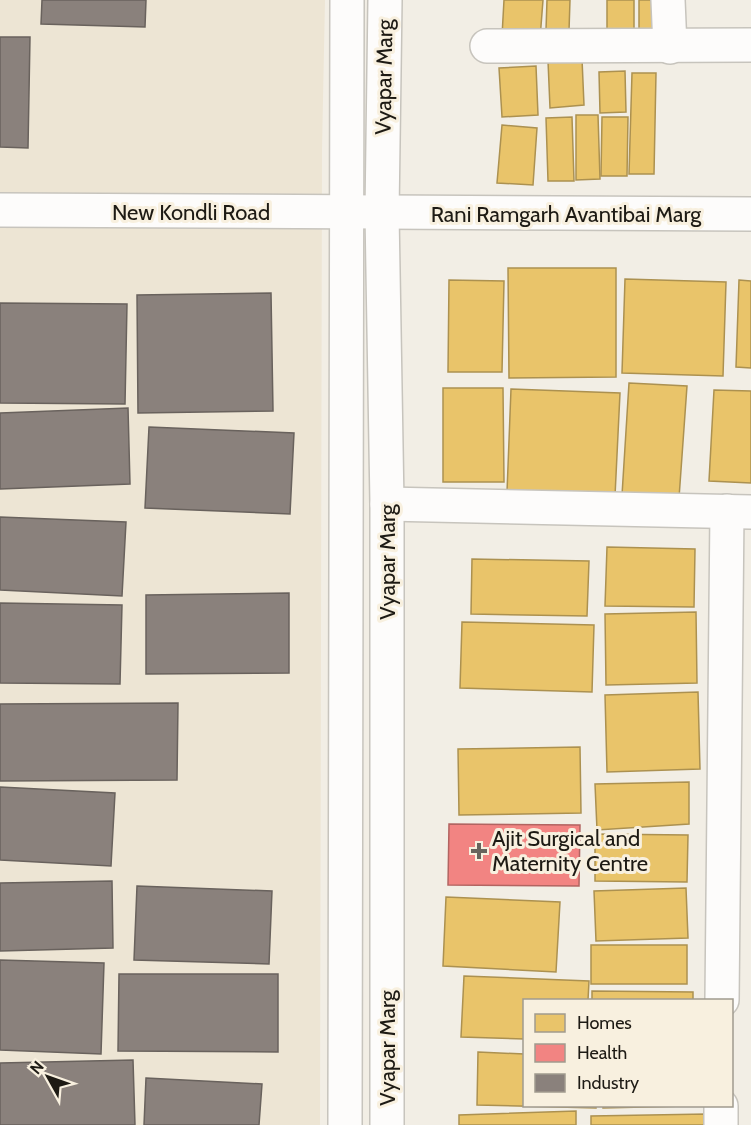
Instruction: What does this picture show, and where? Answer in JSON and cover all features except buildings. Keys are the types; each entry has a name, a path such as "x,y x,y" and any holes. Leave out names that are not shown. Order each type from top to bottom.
{"street":[{"name":"Vyapar Marg","path":"345,1125 347,0"},
{"name":"Vyapar Marg","path":"385,0 382,213 387,504 387,1125"},
{"path":"668,0 670,47"},
{"path":"487,46 751,45"},
{"name":"New Kondli Road","path":"0,210 382,213"},
{"name":"Rani Ramgarh Avantibai Marg","path":"382,213 751,214"},
{"path":"387,504 739,512 722,999"},
{"path":"721,1107 721,1125"}],"shaded area":[{"path":"0,0 325,0 322,149 320,1125 0,1125"}],"place":[{"name":"Ajit Surgical and Maternity Centre","path":"479,851"}]}
